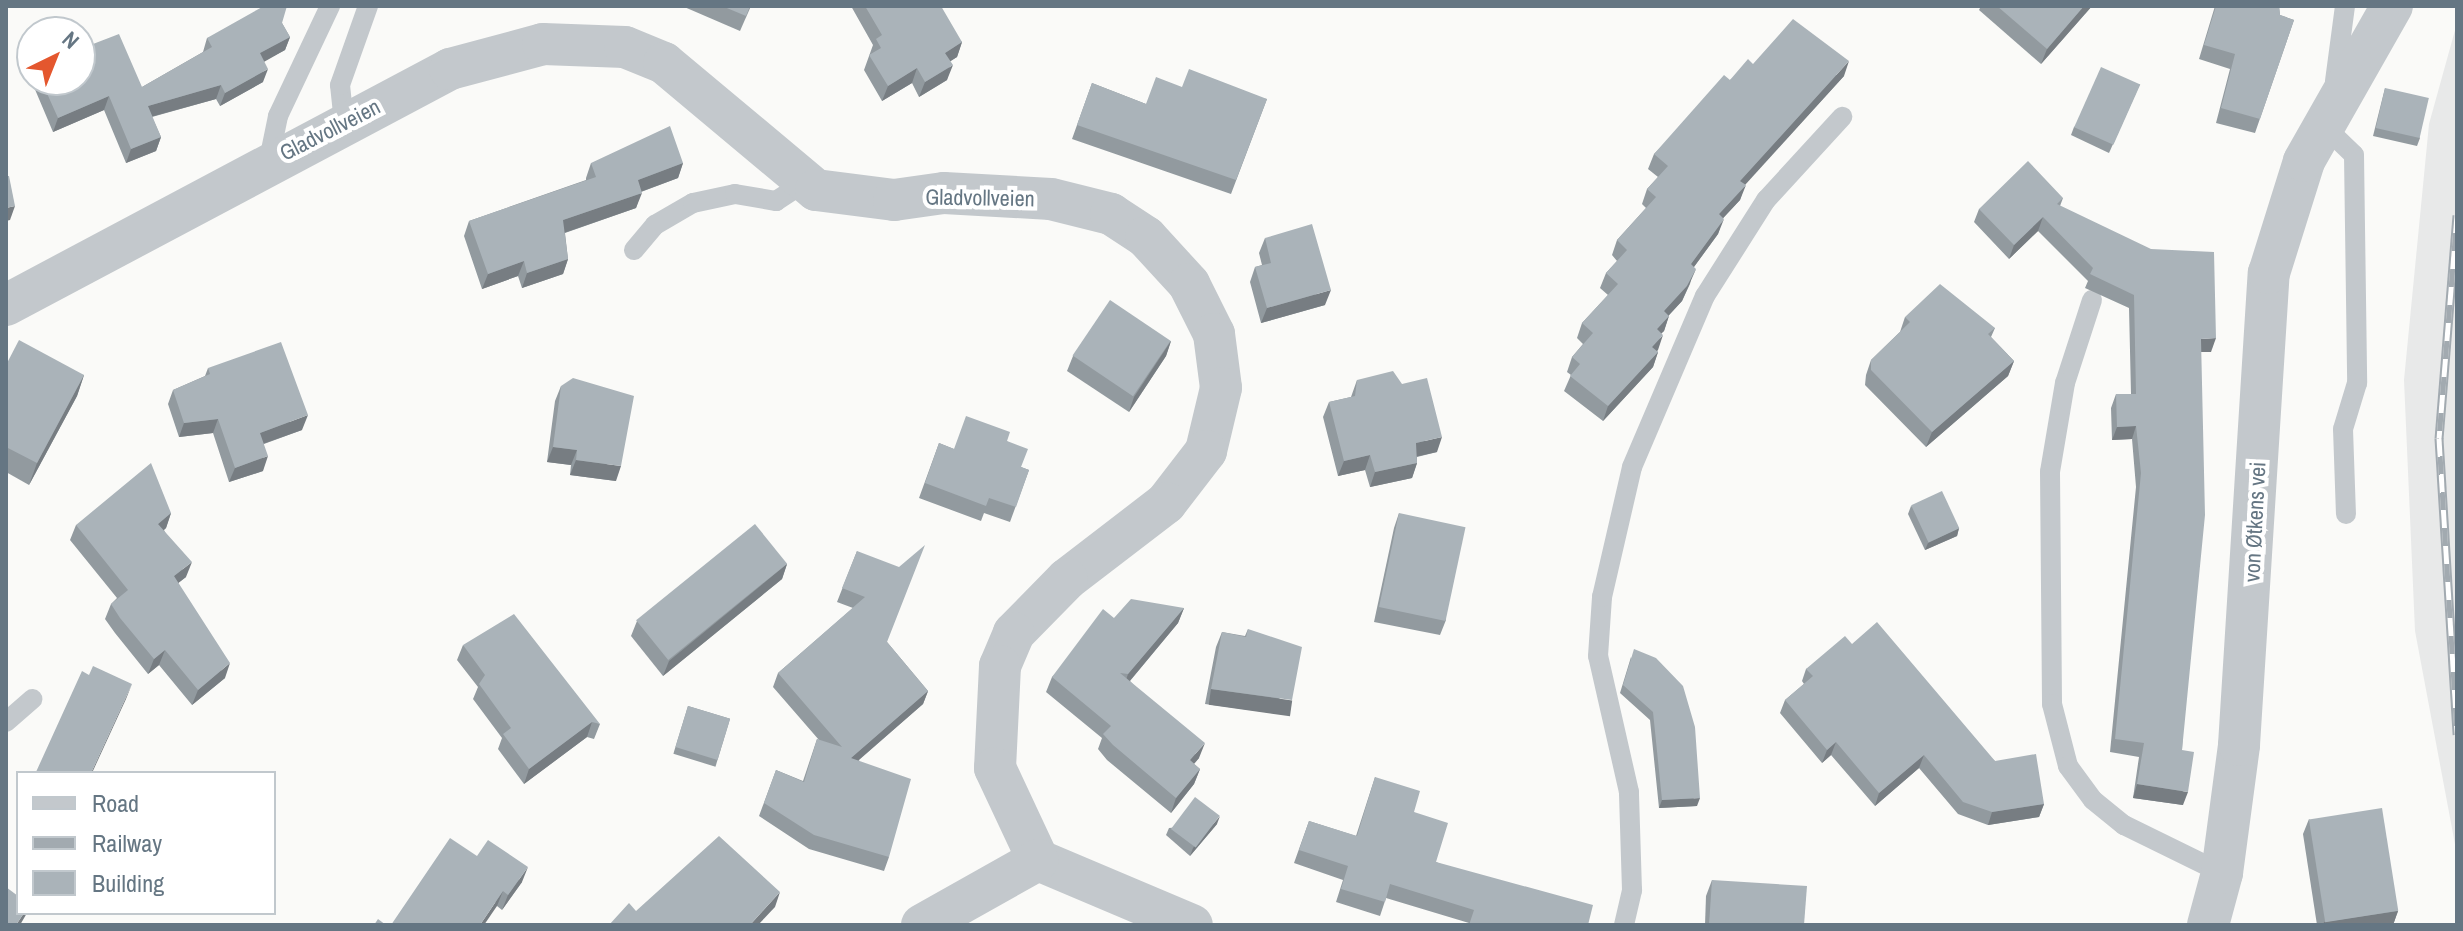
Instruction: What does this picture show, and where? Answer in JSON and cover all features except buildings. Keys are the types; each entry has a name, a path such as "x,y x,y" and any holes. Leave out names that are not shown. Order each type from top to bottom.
{"street":[{"name":"von Øtkens vei","path":"2208,925 2222,873 2249,634 2269,273 2298,175 2392,6"},
{"name":"Gladvollveien","path":"6,305 269,160 450,69 508,49 625,47 701,87 805,182 849,198 944,193 1093,206 1160,251 1189,284 1214,334 1221,388 1206,451 1166,503 1067,579 1014,633 1000,666 995,768 1038,860"},
{"path":"922,925 1038,860 1192,925"}],"lane":[{"path":"269,160 278,116 330,6"},
{"path":"344,123 340,85 368,6"},
{"path":"2345,6 2325,127 2354,155 2357,383 2343,429 2346,514"},
{"path":"1624,925 1632,890 1629,792 1598,656 1602,597 1632,467 1705,296 1766,200 1842,117"},
{"path":"634,250 655,225 693,203 735,194 776,201 805,182"},
{"path":"2092,300 2065,383 2050,472 2052,704 2068,766 2093,800 2124,825 2222,873"},
{"path":"6,722 32,699"}],"shaded area":[{"path":"2457,23 2457,855 2415,631 2404,380 2429,124"}],"railway":[{"path":"2457,215 2439,438 2457,734"}]}
